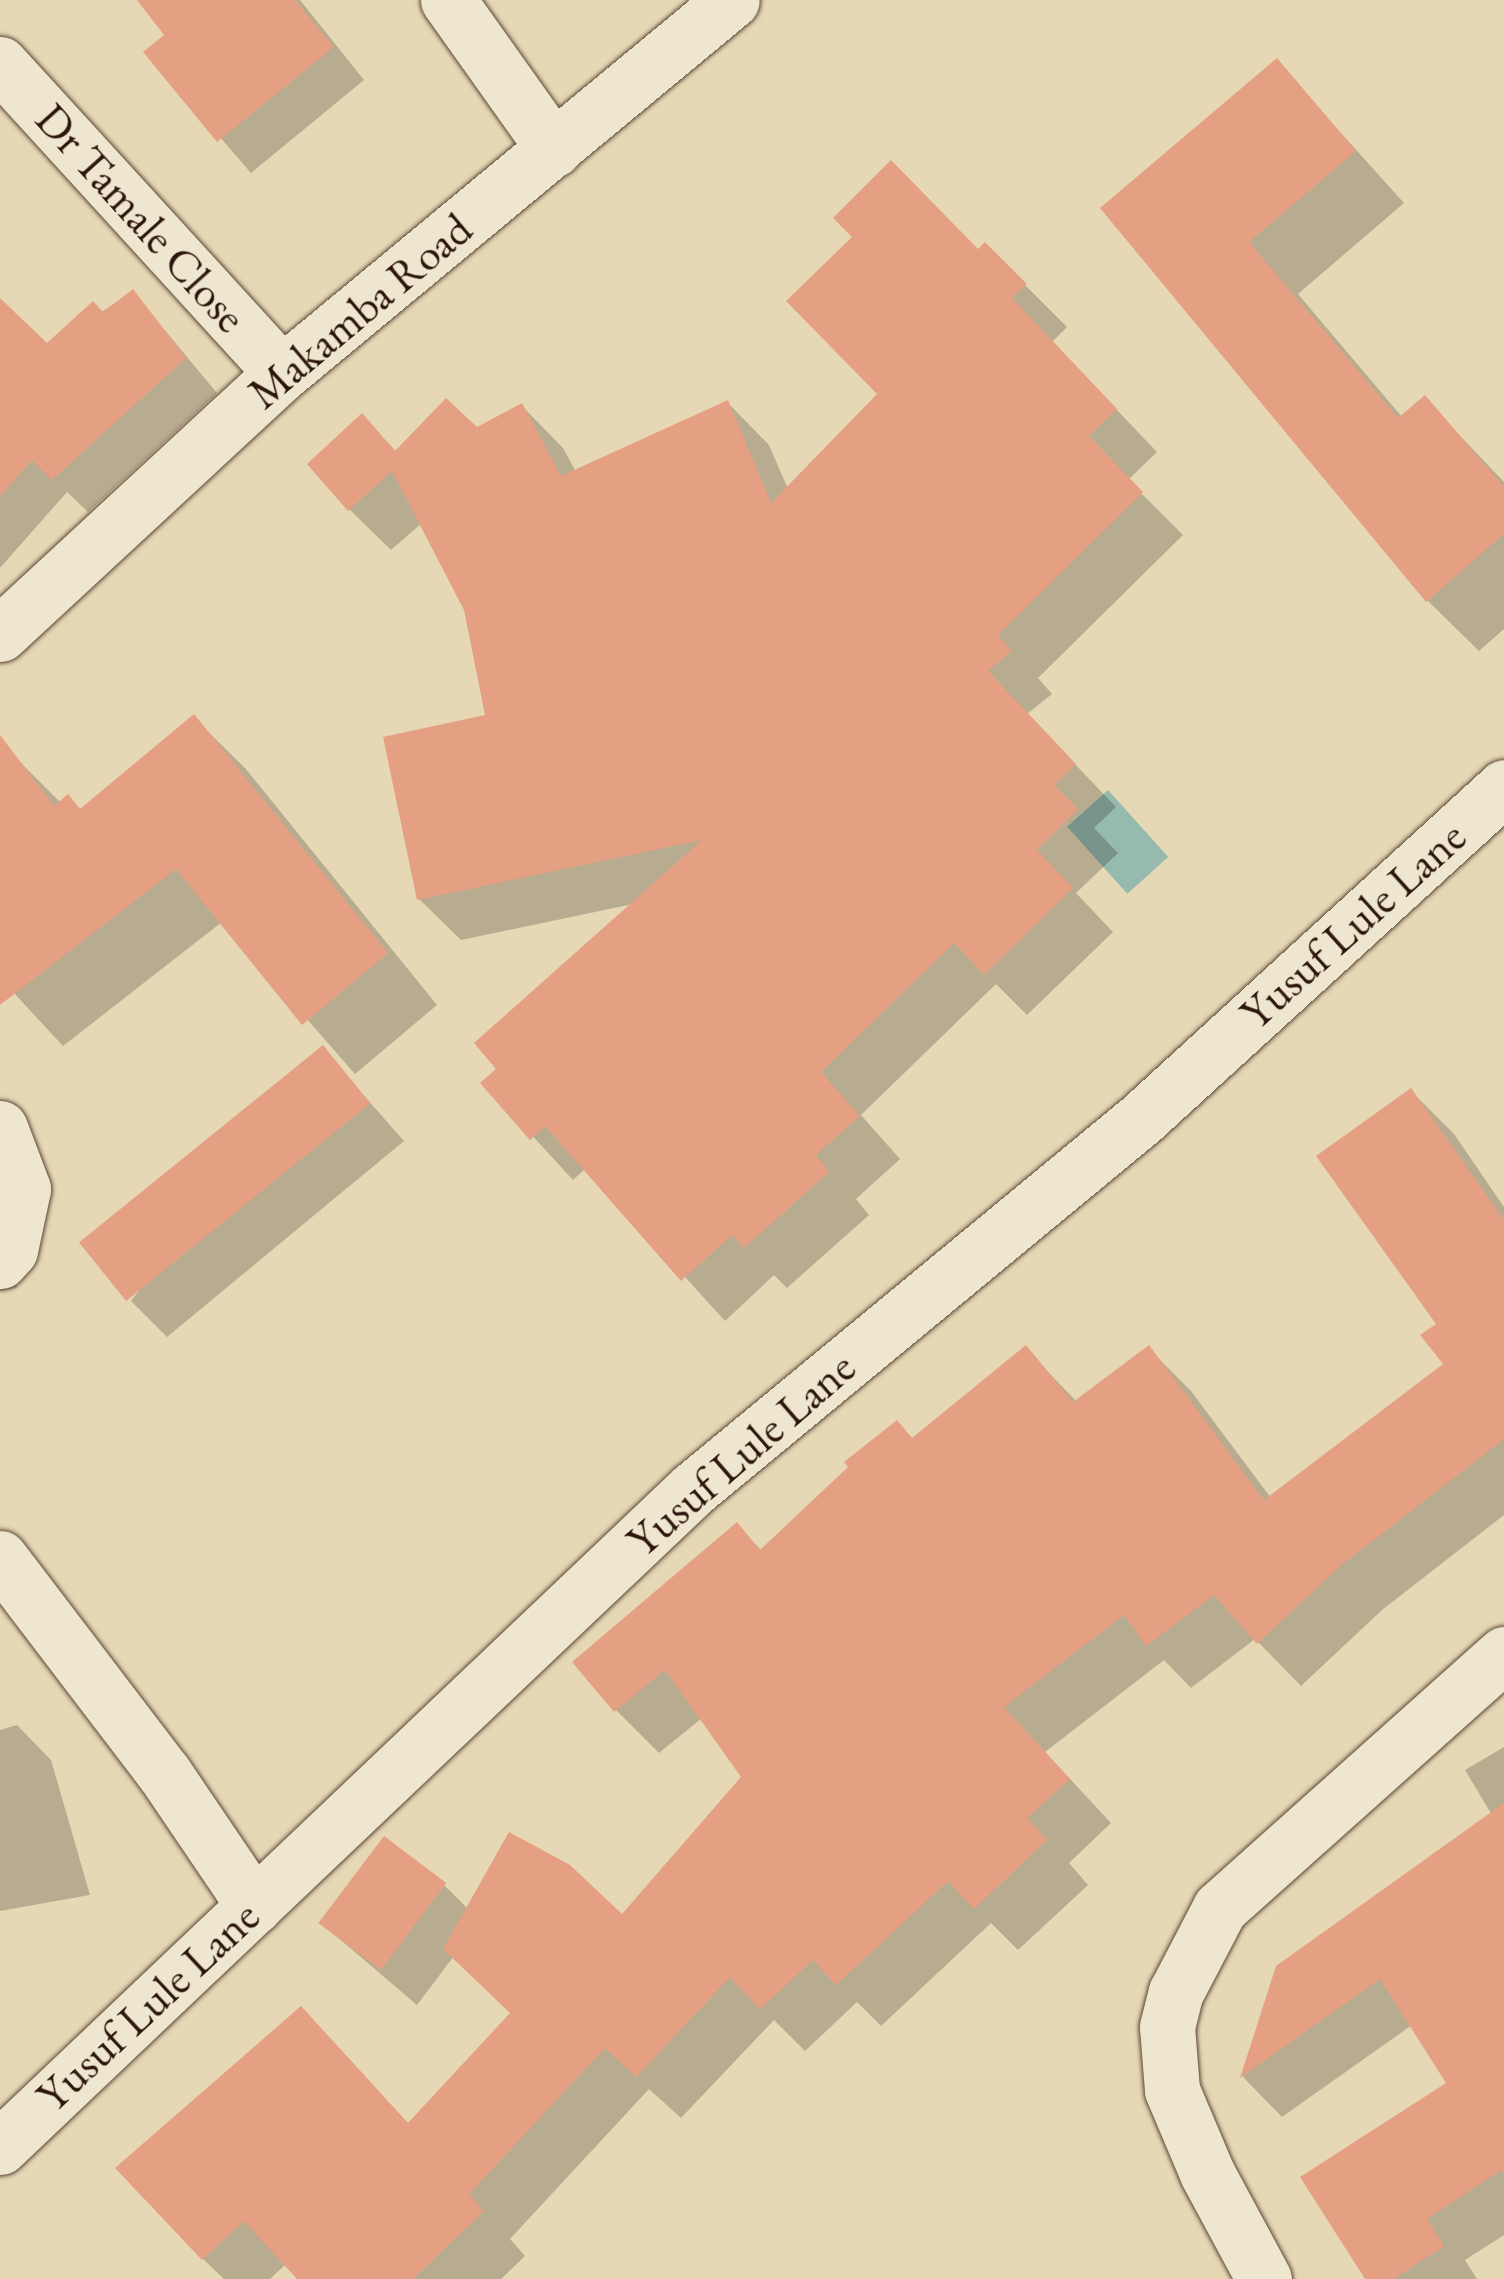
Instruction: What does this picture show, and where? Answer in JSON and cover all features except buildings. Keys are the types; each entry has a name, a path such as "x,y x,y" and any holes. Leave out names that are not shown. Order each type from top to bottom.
{"street":[{"path":"448,0 554,148"},
{"name":"Makamba Road","path":"0,634 282,373 732,0"},
{"name":"Dr Tamale Close","path":"0,64 282,373"},
{"name":"Yusuf Lule Lane","path":"0,2147 692,1489 1141,1119 1504,787"},
{"path":"0,1128 23,1190 10,1250 0,1261"},
{"path":"0,1558 164,1773 254,1906"},
{"path":"1264,2279 1206,2173 1172,2090 1167,2027 1176,1992 1220,1908 1504,1654"}],"water":[{"path":"1108,790 1168,857 1127,894 1067,827"}]}
